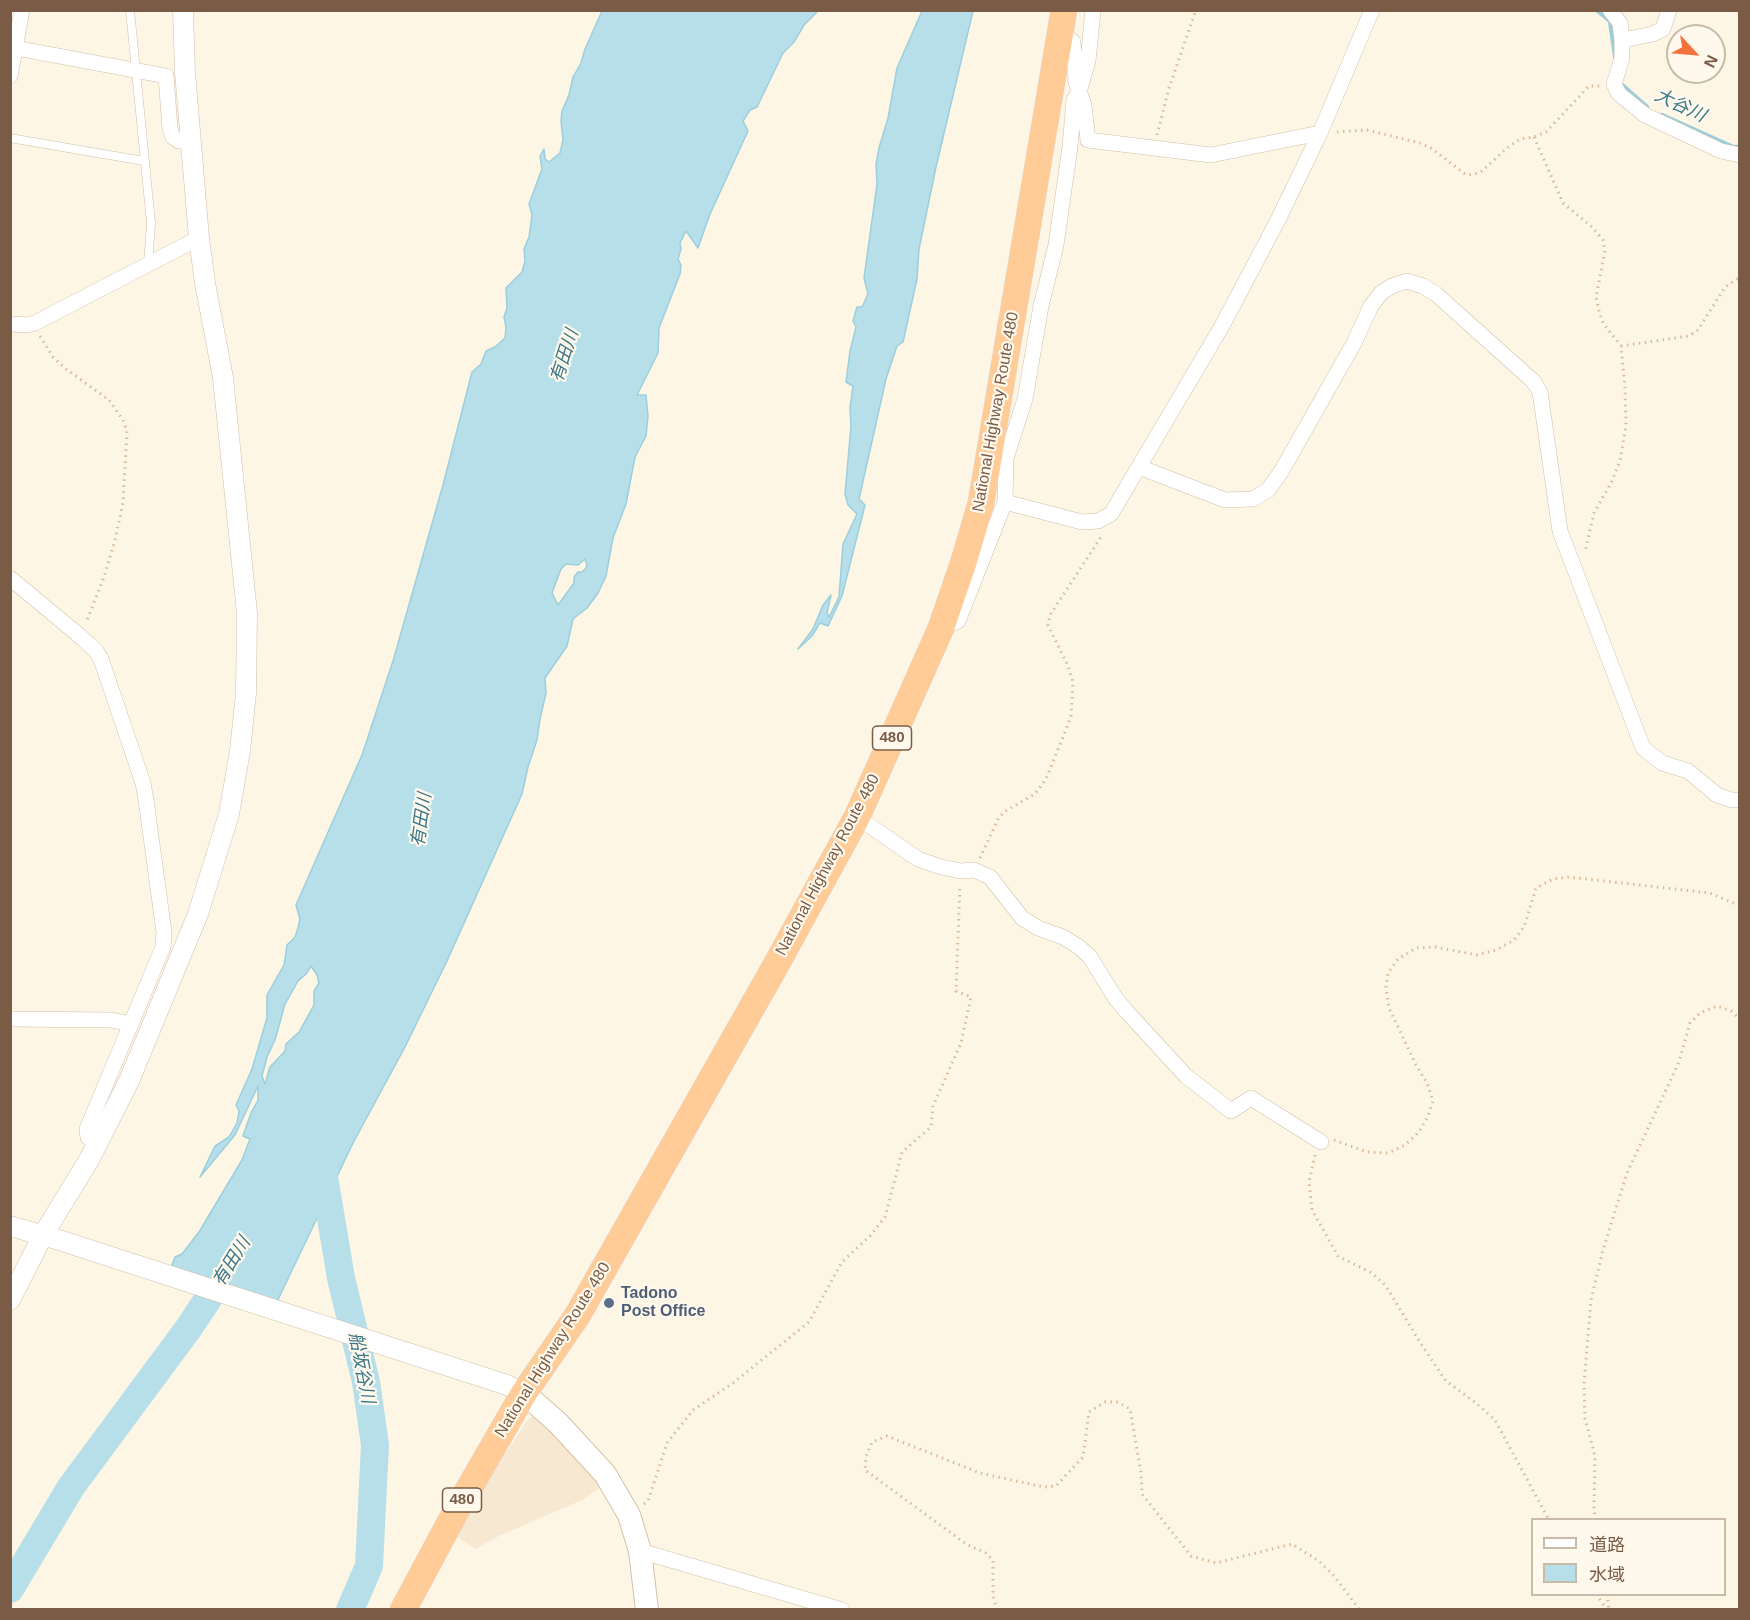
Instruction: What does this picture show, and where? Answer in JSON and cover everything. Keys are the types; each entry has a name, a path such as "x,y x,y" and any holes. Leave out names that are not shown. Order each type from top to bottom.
{"highway":[{"name":"National Highway Route 480","path":"403,1610 457,1509 515,1389 577,1316 776,965 857,817 941,628 999,453 1063,21"}],"main road":[{"path":"515,1389 558,1423 604,1474 629,1515 640,1551 647,1610"}],"street":[{"path":"10,76 13,47 22,10"},
{"path":"10,1300 51,1237 129,1081 198,914 229,814 240,752 246,693 247,613 223,378 199,238 185,72 183,10"},
{"path":"941,628 958,621 1005,501 999,453 1025,399 1041,306 1056,245 1070,147 1074,100 1079,92 1088,61 1093,10"},
{"path":"1005,501 1082,522 1098,521 1111,514 1222,326 1278,220 1320,133 1372,10"},
{"path":"1610,10 1620,23 1622,40 1622,58 1614,84 1619,94 1645,115 1721,151 1740,155"},
{"path":"1622,40 1653,34 1663,29 1669,10"},
{"path":"1063,21 1073,42 1076,82 1084,105 1088,140 1211,155 1320,133"},
{"path":"13,47 166,76 170,129 173,137 179,141 190,141"},
{"path":"10,324 35,323 199,238"},
{"path":"1139,467 1225,500 1253,499 1268,490 1281,472 1349,353 1371,306 1381,293 1392,286 1407,281 1423,286 1436,294 1533,381 1540,392 1564,548 1579,580 1643,748 1662,762 1688,771 1717,795 1731,800 1740,800"},
{"path":"10,578 96,651 101,659 143,783 164,932 164,947 87,1129 88,1137 98,1143"},
{"path":"857,817 918,859 941,867 990,877 1022,918 1038,928 1063,937 1090,957 1116,999 1128,1013 1174,1064 1222,1104 1231,1111 1251,1098 1321,1142"},
{"path":"10,1019 111,1020 131,1024"},
{"path":"10,1226 51,1237 515,1389"},
{"path":"640,1551 842,1610"}],"lane":[{"path":"130,10 151,223 148,266"},
{"path":"10,138 144,161"}],"path":[{"path":"1153,149 1169,88 1196,10"},
{"path":"1320,133 1367,130 1420,143 1431,148 1465,174 1472,175 1482,171 1520,139 1546,132 1589,87 1614,84"},
{"path":"1534,137 1563,203 1592,226 1603,240 1605,251 1596,297 1597,304 1603,324 1621,346 1626,426 1620,461 1594,513 1579,580"},
{"path":"1621,346 1689,336 1698,330 1725,287 1740,277"},
{"path":"35,323 45,346 53,357 109,400 118,411 127,431 123,503 115,540 104,577 81,637"},
{"path":"629,1515 648,1501 667,1443 693,1410 733,1383 809,1322 842,1262 870,1236 885,1217 902,1152 931,1128 933,1106 961,1043 971,998 956,991 967,871 999,817 1035,794 1046,779 1071,716 1073,682 1068,666 1048,625 1050,615 1104,532 1111,514"},
{"path":"1548,1518 1495,1420 1446,1382 1386,1286 1372,1273 1338,1256 1312,1210 1309,1182 1315,1156 1321,1142 1332,1139 1367,1152 1388,1153 1405,1145 1419,1132 1428,1116 1433,1101 1389,1008 1386,987 1388,973 1398,959 1416,948 1435,947 1477,955 1496,950 1514,940 1524,927 1536,888 1553,879 1569,877 1710,893 1740,906"},
{"path":"1595,1518 1595,1456 1585,1419 1584,1384 1591,1300 1603,1250 1627,1173 1679,1062 1690,1023 1700,1013 1717,1006 1731,1011 1740,1019"},
{"path":"996,1610 993,1596 993,1560 986,1553 966,1544 865,1470 866,1456 872,1442 887,1436 980,1473 1044,1487 1056,1486 1083,1457 1089,1412 1105,1402 1118,1402 1130,1409 1141,1473 1142,1494 1191,1556 1216,1563 1292,1544 1319,1561 1334,1576 1360,1610"},
{"path":"1598,1596 1608,1610"}],"shaded area":[{"path":"535,1415 604,1480 600,1488 582,1500 499,1536 475,1549 456,1536 479,1492 529,1418"}],"water":[{"path":"602,11 818,11 783,53 757,107 750,110 743,121 748,131 710,214 698,248 686,231 680,243 678,259 681,265 680,274 659,328 658,353 637,395 646,395 648,416 646,436 635,457 626,504 613,538 606,576 598,593 587,608 573,619 567,646 545,678 546,693 537,740 522,794 447,961 405,1047 353,1143 273,1310 168,1276 175,1257 182,1254 199,1232 242,1160 250,1139 243,1136 258,1100 258,1086 235,1135 200,1177 215,1146 229,1137 237,1123 239,1111 236,1105 252,1069 267,1018 267,995 284,965 287,945 295,937 298,928 300,919 296,905 362,755 393,661 443,485 472,372 481,364 486,351 505,338 506,288 522,272 525,261 524,249 529,237 532,215 529,204 542,169 540,156 544,149 545,159 549,162 560,153 563,140 562,111","holes":["585,559 586,568 574,577 574,583 558,605 552,593 561,569 566,564 578,565","311,966 319,983 314,991 314,1005 299,1032 286,1044 285,1051 270,1067 265,1084 262,1076 285,1004 298,981"]},
{"path":"922,11 973,11 936,167 919,249 917,279 903,342 897,346 886,379 859,499 865,505 842,596 828,626 820,623 812,636 798,649 813,629 823,605 831,595 827,613 829,617 839,597 843,544 857,514 848,505 845,494 853,386 846,382 856,327 853,321 857,307 862,307 868,294 864,278 877,184 876,164 879,148 888,118 897,68"}],"waterway":[{"name":"大谷川","path":"1597,10 1610,21 1616,62"},
{"name":"大谷川","path":"1622,85 1647,107"},
{"name":"大谷川","path":"1662,115 1733,147 1740,147"},
{"name":"船坂谷川","path":"321,1159 341,1278 366,1382 375,1445 369,1566 350,1610"},
{"name":"有田川","path":"10,1589 71,1487 188,1329 230,1266"}],"place":[{"name":"Tadono Post Office","path":"609,1303"}]}
